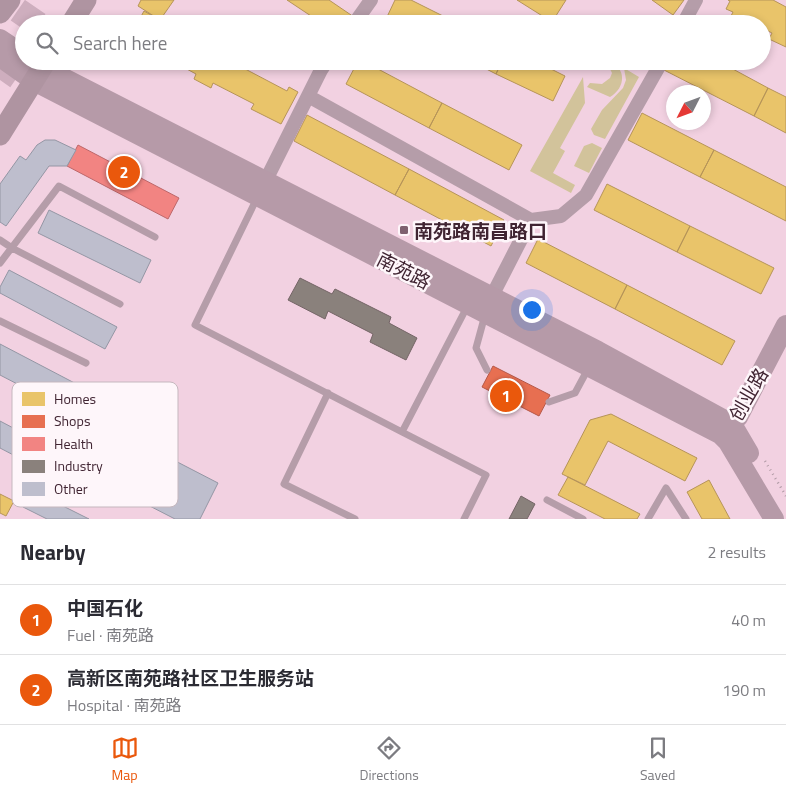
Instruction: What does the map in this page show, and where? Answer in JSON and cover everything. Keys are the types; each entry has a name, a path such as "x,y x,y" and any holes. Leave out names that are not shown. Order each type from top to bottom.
{"main road":[{"path":"0,13 10,0"},
{"path":"77,15 86,0"},
{"path":"0,135 38,70"}],"street":[{"path":"360,15 371,0"},
{"path":"688,15 696,0"},
{"path":"0,39 15,49"},
{"name":"南苑路","path":"0,57 15,61"},
{"name":"南苑路","path":"43,70 594,359 729,434"},
{"path":"263,187 321,70"},
{"path":"308,96 531,220 561,216 586,195 657,70"},
{"path":"481,300 531,220"},
{"name":"创业路","path":"729,434 786,325"},
{"name":"创业路","path":"729,434 745,428 786,346"},
{"path":"729,434 786,515"},
{"path":"729,434 774,519"}],"lane":[{"path":"0,263 59,186 156,237"},
{"path":"263,187 195,324 486,475 464,519"},
{"path":"0,240 120,304"},
{"path":"481,300 476,348 487,370"},
{"path":"402,432 481,300"},
{"path":"0,321 86,363"},
{"path":"548,402 575,392 594,359"},
{"path":"328,393 284,484 355,519"},
{"path":"648,519 666,488 686,519"},
{"path":"547,500 583,519"}],"shaded area":[{"path":"610,70 620,70 622,78 619,88 610,97 587,87 590,83 602,84 610,78 612,73"},
{"path":"624,70 639,77 605,139 594,135 591,129 602,110 623,88 626,80"},
{"path":"583,77 585,103 560,148 565,151 553,173 575,185 571,193 530,171"},
{"path":"592,143 602,148 589,173 574,166 584,146"}],"building: Homes":[{"path":"141,0 174,0 164,15 152,15 138,6"},
{"path":"287,0 329,0 351,15 310,15"},
{"path":"395,0 411,0 441,15 388,15"},
{"path":"517,0 566,0 556,15 541,15"},
{"path":"652,0 684,0 673,15"},
{"path":"728,0 773,0 786,7 786,47 771,40 771,15 732,15 733,12 726,9 730,1"},
{"path":"144,11 151,15 142,15"},
{"path":"189,70 247,70 287,91 289,87 298,92 281,124 251,109 254,104 213,83 211,88 194,79 196,74"},
{"path":"353,70 380,70 442,103 429,128 346,84"},
{"path":"488,70 498,70 496,74"},
{"path":"498,70 553,70 565,76 553,101 496,74"},
{"path":"664,70 735,70 768,88 754,116 711,94 711,85 693,85"},
{"path":"768,88 786,97 786,133 754,116"},
{"path":"442,103 522,145 509,170 429,128"},
{"path":"642,113 666,125 666,130 675,130 714,150 700,177 628,140"},
{"path":"307,115 409,169 395,195 294,141"},
{"path":"714,150 786,187 786,221 700,177"},
{"path":"409,169 504,220 491,246 395,195"},
{"path":"607,184 690,226 677,252 594,210"},
{"path":"690,226 774,268 761,294 677,252"},
{"path":"538,239 627,285 615,309 526,263"},
{"path":"627,285 735,341 722,365 615,309"},
{"path":"611,414 697,458 685,481 608,441 585,485 562,474 590,420"},
{"path":"568,477 640,514 637,519 605,519 558,495"},
{"path":"709,480 730,519 702,519 687,492"},
{"path":"0,494 12,500 12,505 6,516 0,513"}],"building: Shops":[{"path":"493,366 550,395 539,416 482,387"}],"building: Health":[{"path":"78,145 179,198 168,219 67,166"}],"building: Industry":[{"path":"300,278 332,294 335,289 391,317 389,323 417,338 406,360 370,342 373,334 328,311 325,319 288,300"},
{"path":"521,496 535,504 527,519 509,519"}],"building: Other":[{"path":"45,140 55,140 76,150 67,166 49,166 6,226 0,222 0,184 20,156 26,160 37,145"},
{"path":"49,210 151,260 140,283 38,233"},
{"path":"9,270 117,327 105,349 0,293 0,287"},
{"path":"0,344 73,382 13,382 0,375"},
{"path":"0,421 12,427 12,454 0,448"},
{"path":"178,462 218,483 200,519 175,519 152,507 178,507"},
{"path":"23,507 65,507 89,519 47,519"}],"tunnel":[{"path":"30,15 40,0"},
{"path":"0,58 15,36"},
{"path":"0,80 15,58"}],"place":[{"name":"高新区南苑路社区卫生服务站","path":"124,172"},
{"name":"南苑路南昌路口","path":"404,230"},
{"name":"中国石化","path":"506,396"}]}
